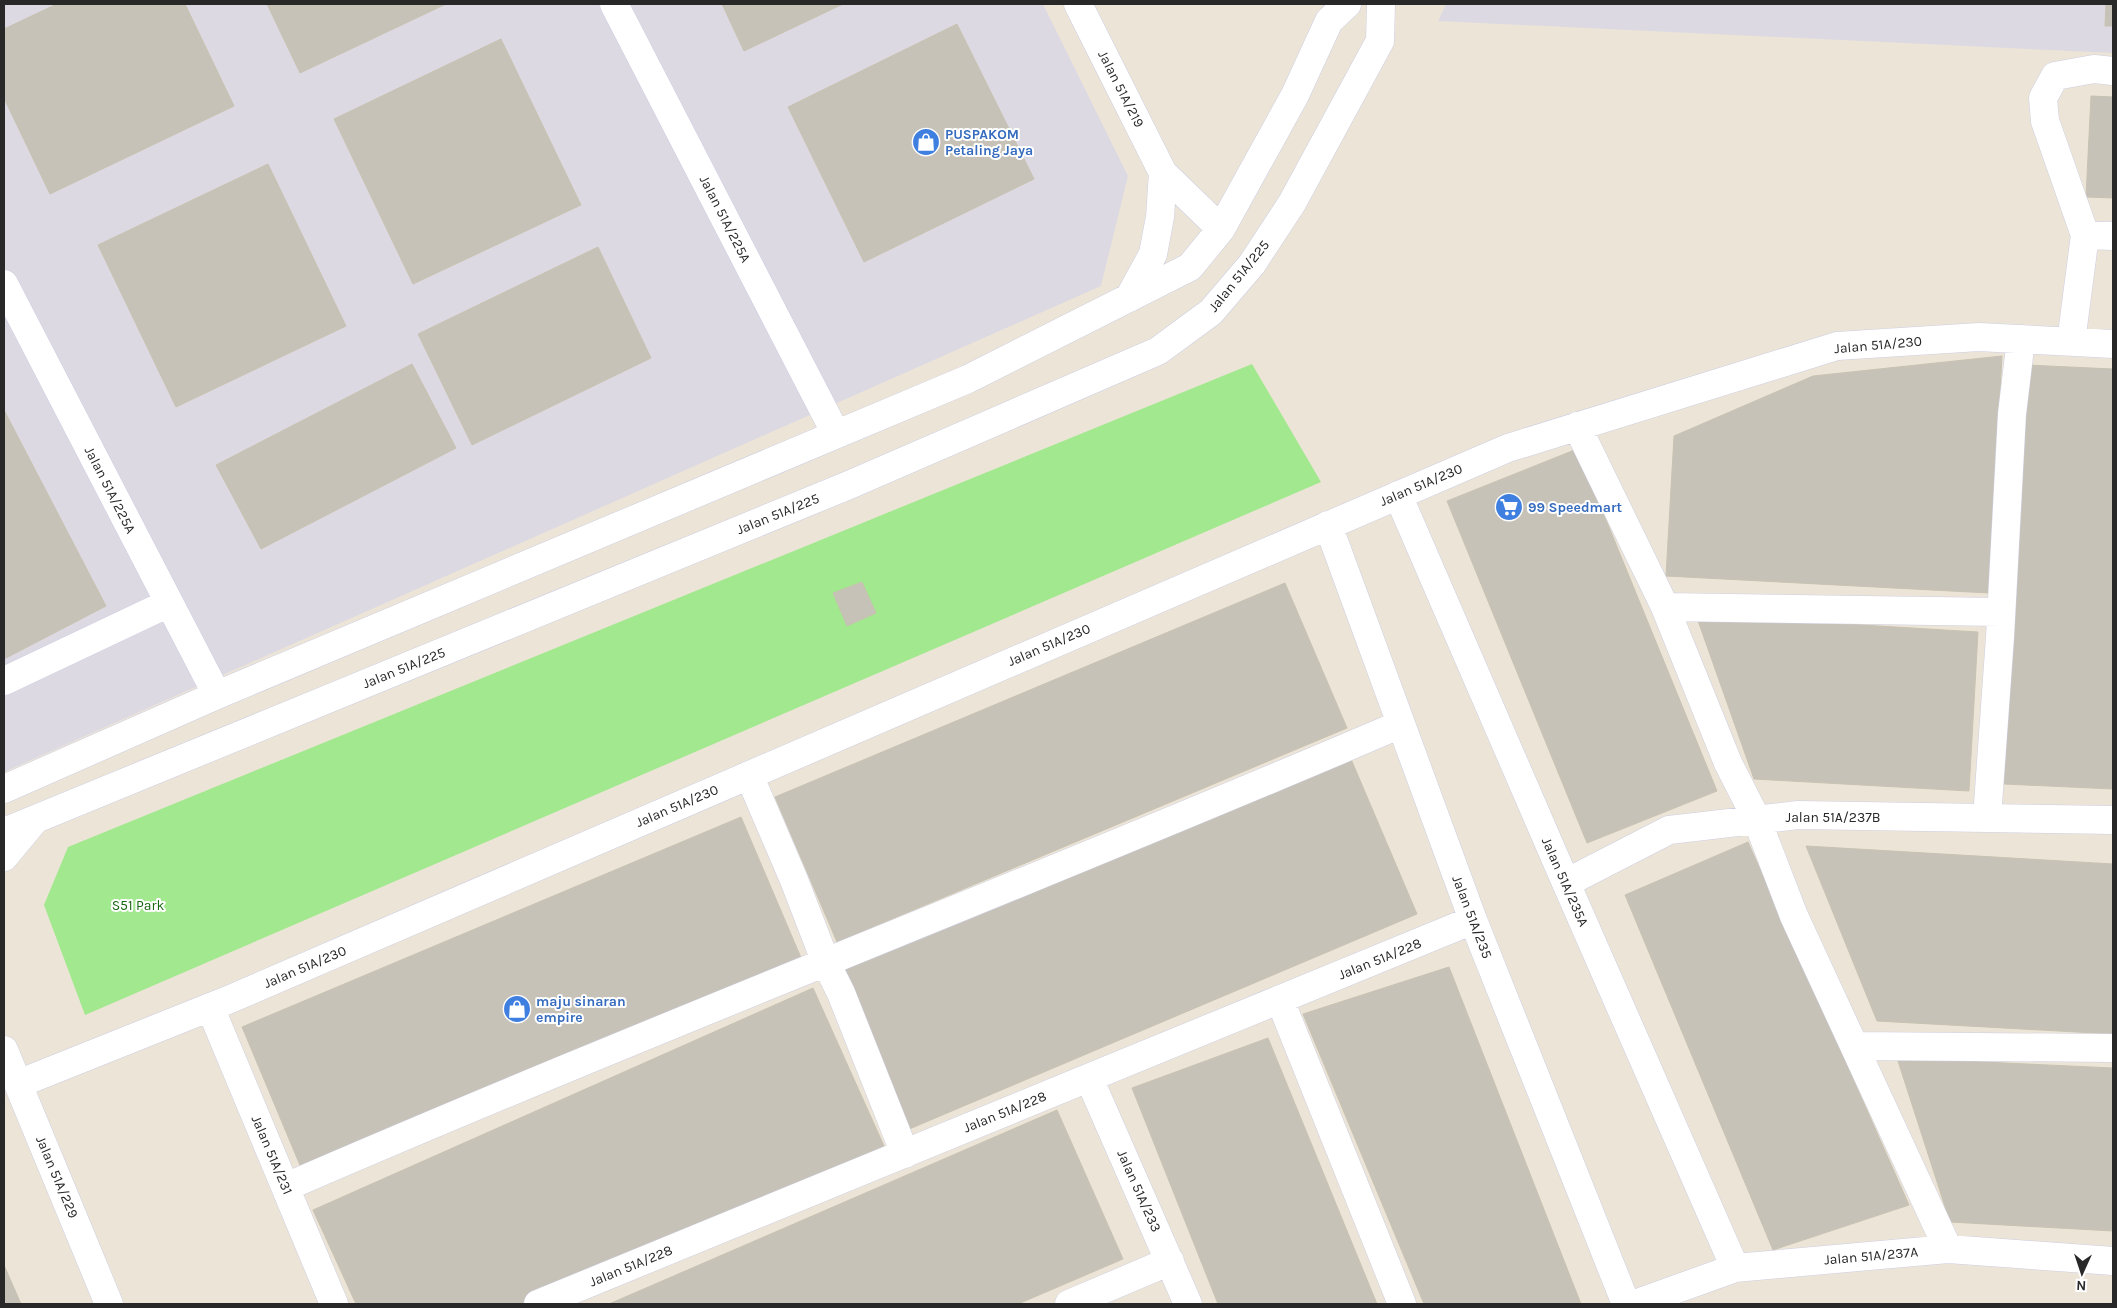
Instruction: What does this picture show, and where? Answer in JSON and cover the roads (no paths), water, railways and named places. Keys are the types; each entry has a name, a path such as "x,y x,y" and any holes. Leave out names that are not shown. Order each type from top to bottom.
{"street":[{"name":"Jalan 51A/225A","path":"614,4 836,434"},
{"name":"Jalan 51A/219","path":"1078,4 1163,173 1221,229"},
{"path":"4,789 217,695 968,379 1190,267 1221,229 1295,95 1329,21 1347,4"},
{"name":"Jalan 51A/225","path":"4,832 831,492 1158,351 1211,312 1252,264 1292,202 1380,41 1381,4"},
{"path":"2071,342 2085,235 2045,122 2043,98 2055,76 2094,69 2113,71"},
{"path":"1129,298 1152,254 1160,217 1163,173"},
{"path":"2085,235 2113,236"},
{"name":"Jalan 51A/225A","path":"4,284 217,695"},
{"name":"Jalan 51A/230","path":"18,1084 210,1007 1508,448 1837,346 1980,337 2113,344"},
{"path":"1987,818 2012,414 2021,340"},
{"path":"1577,426 1665,607 1728,762 1757,820 1794,916 1948,1250"},
{"name":"Jalan 51A/235A","path":"1398,495 1735,1268"},
{"name":"Jalan 51A/235","path":"1328,525 1473,920 1626,1304"},
{"path":"4,682 169,602"},
{"path":"1665,607 2001,612"},
{"path":"286,1187 463,1110 1192,814 1401,724"},
{"path":"749,775 794,880 826,963 905,1154"},
{"name":"Jalan 51A/237B","path":"1566,883 1669,830 1798,815 2113,820"},
{"path":"4,857 35,820"},
{"name":"Jalan 51A/228","path":"546,1303 1473,920"},
{"path":"1280,1000 1402,1304"},
{"name":"Jalan 51A/231","path":"210,1007 334,1304"},
{"path":"1855,1046 2113,1048"},
{"name":"Jalan 51A/229","path":"4,1050 110,1304"},
{"name":"Jalan 51A/233","path":"1089,1078 1188,1304"},
{"name":"Jalan 51A/237A","path":"1635,1304 1735,1268 1948,1250 2113,1261"},
{"path":"1069,1304 1170,1261"}],"place":[{"name":"PUSPAKOM Petaling Jaya","path":"926,142"},
{"name":"99 Speedmart","path":"1509,507"},
{"name":"maju sinaran empire","path":"517,1009"}],"park label":[{"name":"S51 Park","path":"138,905"}]}
